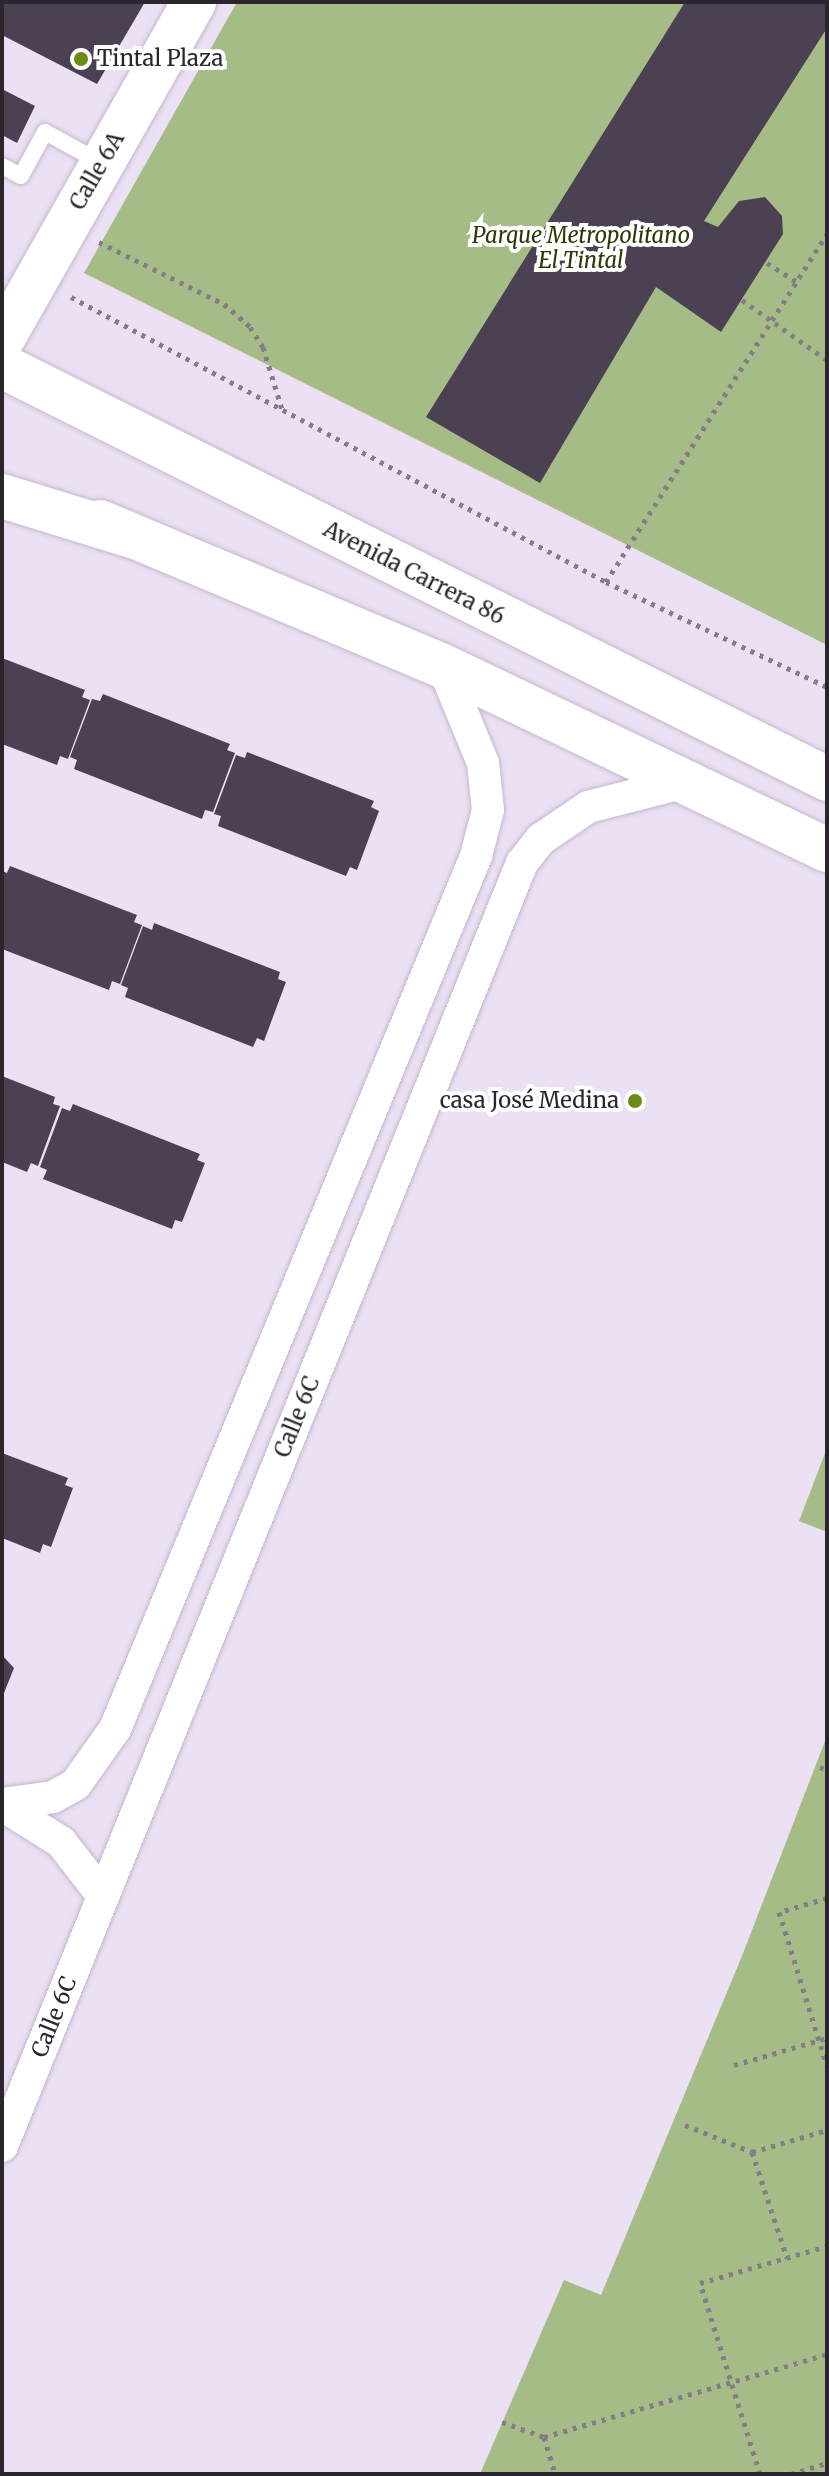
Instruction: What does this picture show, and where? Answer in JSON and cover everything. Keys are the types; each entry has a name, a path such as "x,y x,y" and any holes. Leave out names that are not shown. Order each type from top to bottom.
{"main road":[{"name":"Calle 6A","path":"2,340 194,2"},
{"name":"Avenida Carrera 86","path":"2,366 827,779"},
{"path":"2,481 443,666 827,850"},
{"path":"2,496 135,537"}],"street":[{"path":"2,1804 53,1797 76,1784 115,1729 476,856 488,810 483,763 443,666"},
{"name":"Calle 6C","path":"2,2146 522,863 541,839 588,807 686,782"},
{"path":"2,1804 61,1842 103,1896"}],"lane":[{"path":"2,166 21,176 45,132 102,163"}],"path":[{"path":"66,226 224,304 250,327 263,347 282,409"},
{"path":"606,582 827,234"},
{"path":"767,263 796,281"},
{"path":"36,279 606,582 827,687"},
{"path":"742,300 827,360"},
{"path":"820,1767 827,1770"},
{"path":"827,1898 779,1912 827,2066"},
{"path":"734,2065 827,2038"},
{"path":"685,2125 752,2152 827,2130"},
{"path":"752,2152 787,2258"},
{"path":"760,2474 700,2283 827,2246"},
{"path":"502,2422 544,2437 827,2354"},
{"path":"544,2437 555,2474"},
{"path":"791,2474 827,2463"}],"green space":[{"name":"Parque Metropolitano El Tintal","path":"237,2 827,2 827,645 84,273"},
{"path":"827,1448 827,1532 799,1521"},
{"path":"827,1736 827,2474 480,2474 564,2280 601,2295 742,1956"}],"building":[{"name":"Tintal Plaza","path":"2,2 145,2 97,84 2,35"},
{"path":"685,2 827,2 827,28 704,221 718,227 739,201 765,197 782,216 783,234 721,332 656,287 540,483 426,417"},
{"path":"2,89 35,106 17,143 2,135"},
{"path":"2,658 85,690 82,697 90,700 68,759 60,756 57,765 2,744"},
{"path":"103,694 230,744 227,750 235,753 213,812 205,810 202,819 74,769 77,760 70,757 92,699 100,701"},
{"path":"247,752 374,801 371,807 379,811 357,870 350,867 346,876 218,826 221,816 214,814 236,755 245,758"},
{"path":"10,866 137,915 134,922 142,925 120,984 112,981 109,990 2,949 2,871 7,873"},
{"path":"154,923 280,972 278,979 286,982 264,1041 257,1038 253,1047 125,997 128,988 121,985 143,926 152,930"},
{"path":"2,1076 55,1097 53,1104 60,1106 38,1166 31,1163 27,1172 2,1162"},
{"path":"73,1104 200,1154 197,1160 205,1163 182,1222 175,1220 172,1229 43,1179 47,1170 40,1167 62,1108 70,1111"},
{"path":"2,1453 68,1478 65,1485 73,1488 51,1547 43,1544 40,1553 2,1538"},
{"path":"2,1655 14,1668 2,1698"}],"place":[{"name":"Tintal Plaza","path":"81,59"},
{"name":"casa José Medina","path":"635,1101"}]}
